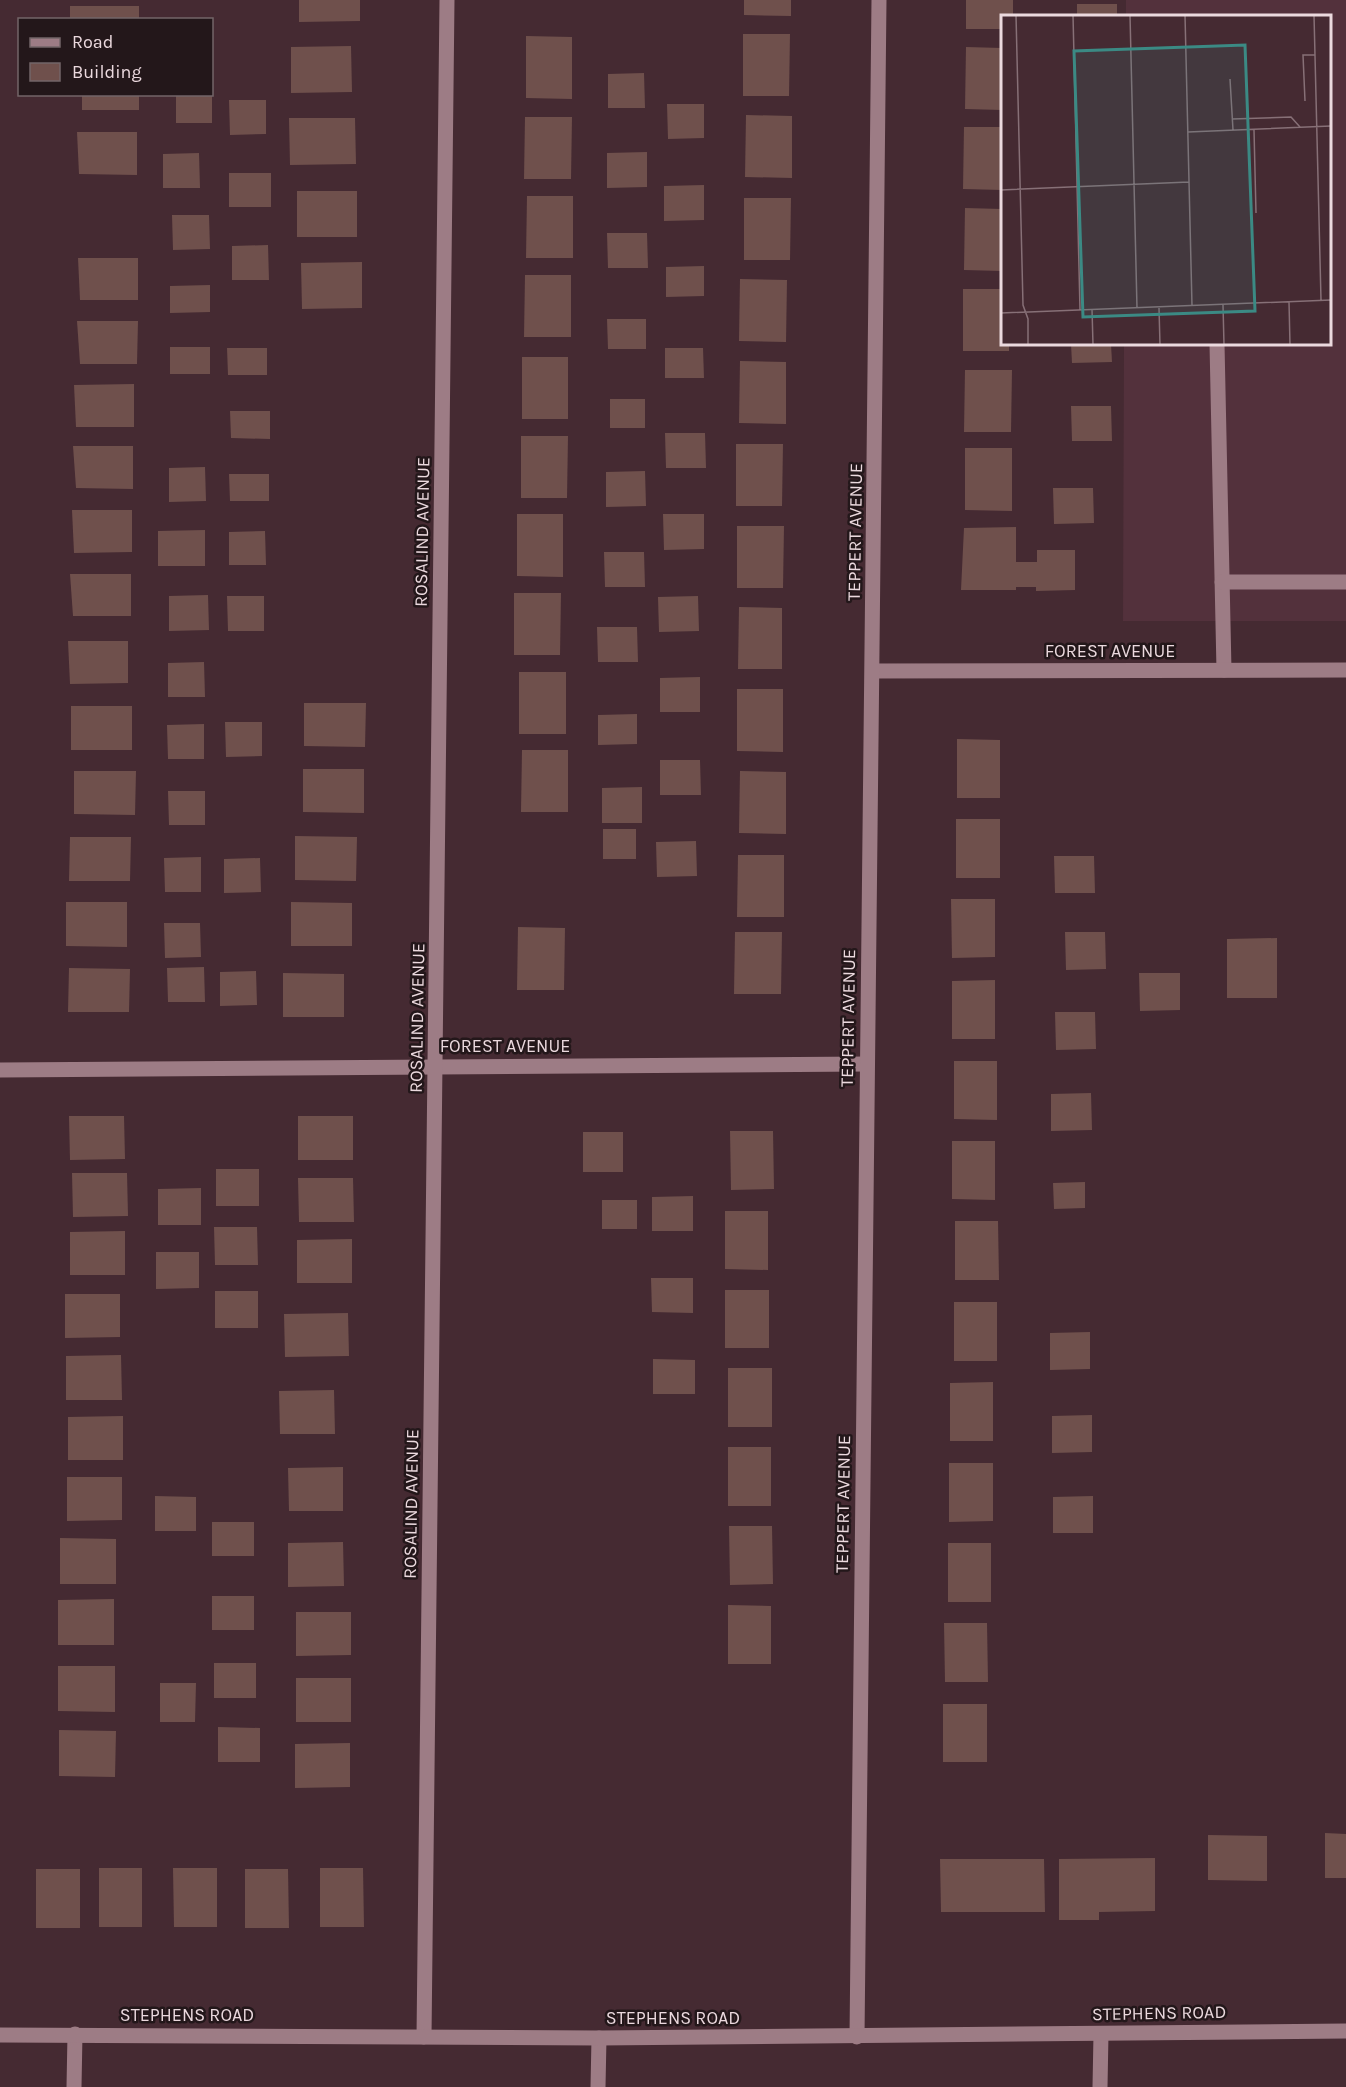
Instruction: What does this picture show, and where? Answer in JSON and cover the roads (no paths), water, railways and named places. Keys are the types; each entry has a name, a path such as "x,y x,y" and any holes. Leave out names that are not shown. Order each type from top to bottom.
{"street":[{"name":"ROSALIND AVENUE","path":"424,2037 447,0"},
{"name":"TEPPERT AVENUE","path":"857,2037 879,0"},
{"path":"1216,345 1224,670"},
{"path":"1222,582 1346,582"},
{"name":"FOREST AVENUE","path":"873,671 1346,670"},
{"name":"FOREST AVENUE","path":"0,1070 436,1065 867,1064"},
{"name":"STEPHENS ROAD","path":"0,2035 599,2038 1346,2031"},
{"path":"74,2087 75,2034"},
{"path":"1100,2087 1101,2034"},
{"path":"598,2087 599,2038"}]}
